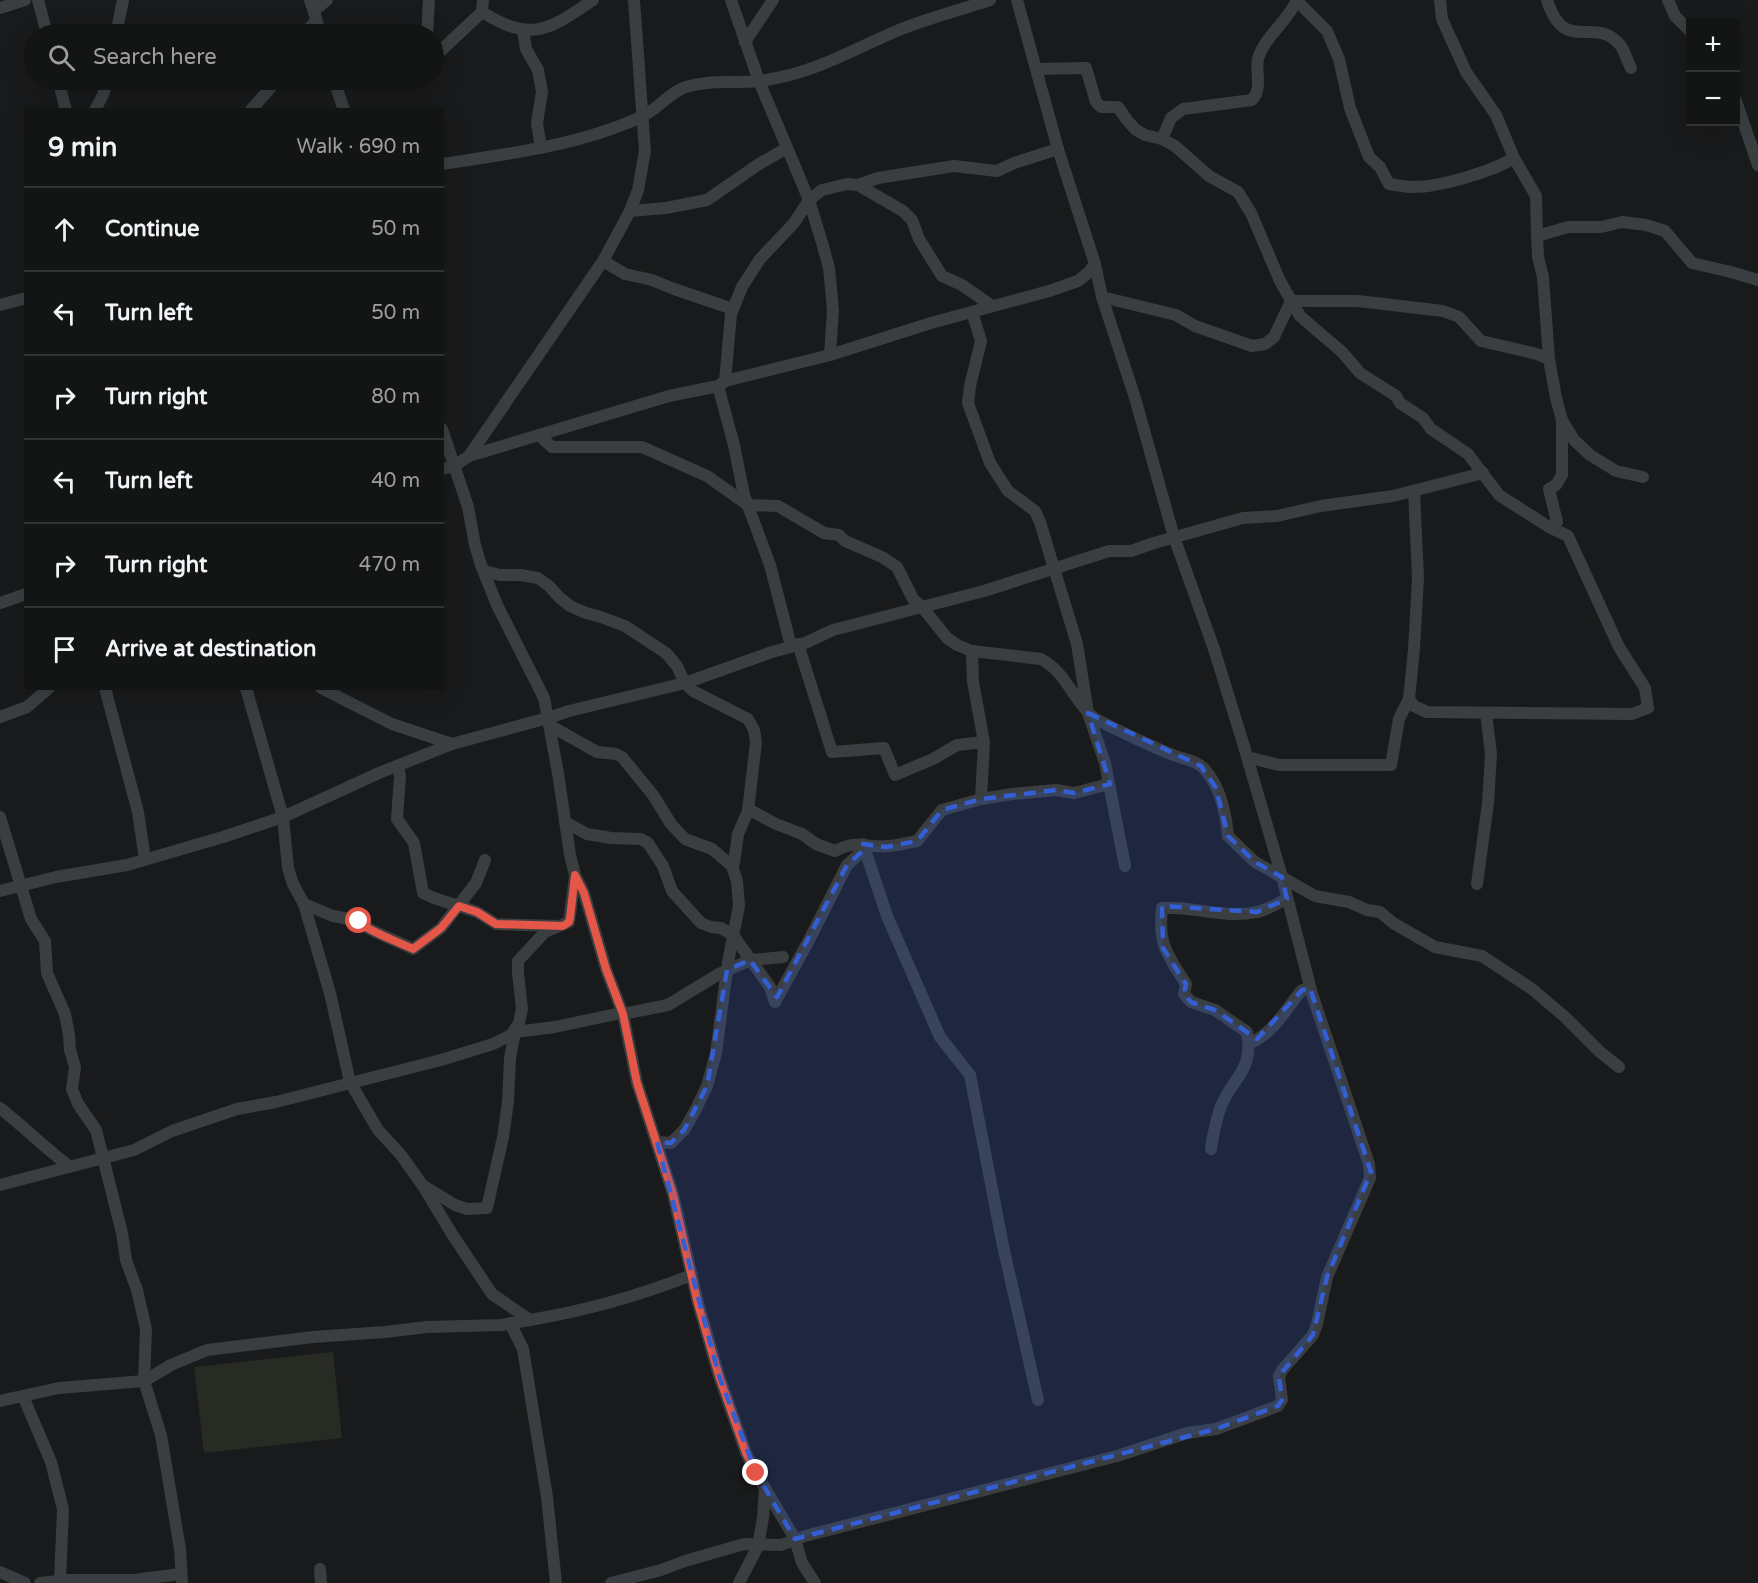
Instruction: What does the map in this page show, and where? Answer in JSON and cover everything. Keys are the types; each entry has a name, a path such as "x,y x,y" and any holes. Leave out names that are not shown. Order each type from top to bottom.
{"street":[{"path":"0,8 25,0"},
{"path":"38,0 44,24"},
{"path":"118,24 123,0"},
{"path":"313,10 327,0"},
{"path":"428,24 429,0"},
{"path":"444,47 483,6 493,18 523,30 537,31 552,26 593,0"},
{"path":"469,456 603,261 630,211 638,190 645,151 634,0"},
{"path":"731,0 759,81 809,200 829,268 833,310 830,355"},
{"path":"745,42 773,0"},
{"path":"444,164 541,148 590,135 641,117 659,107 672,94 683,88 703,82 759,81 790,75 824,64 902,29 990,0"},
{"path":"612,1583 744,1544 781,1545 795,1539 1117,1456 1187,1433 1216,1429 1278,1406 1282,1400 1279,1376 1313,1335 1326,1277 1371,1175 1345,1088 1310,988 1282,877 1214,649 1174,537 1135,398 1102,297 1095,264 1058,149 1017,0"},
{"path":"1440,0 1442,19 1466,72 1496,115 1514,158 1536,196 1536,236 1538,257 1544,277 1549,359 1562,420 1562,475 1556,485 1550,489 1557,522 1549,527"},
{"path":"1547,0 1556,21 1563,29 1605,35 1622,48 1631,68"},
{"path":"1668,0 1676,16 1686,27"},
{"path":"1162,139 1171,118 1183,109 1252,100 1258,91 1259,57 1297,1 1327,31 1339,59 1350,108 1369,157 1380,167 1389,184 1413,187 1442,183 1502,166 1514,158"},
{"path":"523,30 526,49 538,70 542,92 537,123 541,148"},
{"path":"1037,69 1086,68 1096,102 1101,107 1118,107 1136,130 1175,146 1209,176 1238,192 1251,213 1280,281 1300,315 1342,352 1360,373 1396,396 1400,403 1423,418 1431,429 1468,454 1499,495 1549,527 1568,536 1619,647 1646,688 1648,708 1632,714 1427,712 1414,706 1409,699"},
{"path":"61,90 65,108"},
{"path":"96,108 104,90"},
{"path":"253,108 268,90"},
{"path":"337,90 343,108"},
{"path":"1740,113 1758,165"},
{"path":"630,211 666,208 707,200 759,164 788,148"},
{"path":"858,185 878,178 954,166 998,171 1014,162 1058,149"},
{"path":"984,742 957,746 895,775 884,748 832,752 748,505 721,384 731,314 742,287 760,259 794,223 809,200 822,190 847,184 858,185 895,206 910,217 919,239 942,276 962,285 992,306"},
{"path":"1536,236 1568,227 1601,227 1622,222 1646,225 1665,231 1692,263 1758,280"},
{"path":"603,261 625,274 652,280 733,309"},
{"path":"448,468 469,456 669,396 830,355 911,329 1072,283 1084,277 1095,264"},
{"path":"1102,297 1176,315 1212,333 1252,346 1265,344 1274,337 1291,302"},
{"path":"0,305 24,299"},
{"path":"1291,302 1358,301 1443,311 1459,317 1481,341 1549,359"},
{"path":"972,312 981,341 968,403 990,463 1008,491 1038,515 1077,644 1088,713 1105,763 1125,866"},
{"path":"1562,420 1574,440 1590,454 1616,471 1643,477"},
{"path":"540,436 552,447 642,447 707,476 748,505 778,506 824,533 839,535 845,541 890,561 902,572 909,593 947,638 957,645 972,651 1041,659 1063,677 1088,713 1100,721 1201,766 1216,788 1226,821 1227,836 1256,862 1315,896 1349,902 1367,910 1380,912 1393,923 1436,947 1482,956 1532,989 1619,1067"},
{"path":"444,442 448,468 468,507 475,545 497,606 544,698 567,841 575,875 584,893 622,1014 637,1083 673,1194 698,1304 719,1376 746,1453 795,1539 802,1563 815,1583"},
{"path":"0,891 128,864 223,837 283,817 452,744 549,722 568,711 685,683 833,630 923,608 1109,551 1131,551 1243,518 1276,516 1321,506 1414,491 1483,473"},
{"path":"1247,757 1279,765 1391,765 1399,719 1409,699 1418,578 1414,491"},
{"path":"484,571 500,575 520,574 538,578 570,606 586,614 625,626 666,653 677,666 685,683 693,691 748,719 752,724 756,742 748,809 738,834 732,866"},
{"path":"0,603 24,595"},
{"path":"972,651 973,682 984,742 981,799"},
{"path":"0,717 27,707 46,690"},
{"path":"106,690 138,812 145,859"},
{"path":"247,690 283,817 288,868 293,884 304,904 330,993 350,1082 378,1130 423,1186 492,1294 530,1320"},
{"path":"325,690 392,724 452,744"},
{"path":"1477,884 1488,803 1491,754 1486,713"},
{"path":"549,722 597,752 622,757 653,795 670,824 685,839 712,849 732,866 737,881 738,906 716,1053 707,1086 684,1130 671,1143 657,1142"},
{"path":"398,766 400,776 397,819 414,843 421,889 426,895 477,912 496,924 563,926"},
{"path":"748,809 776,824 802,834 816,844 835,851 847,844 886,847 917,841 942,810 981,799 1056,790 1074,793 1109,784"},
{"path":"0,817 31,919 45,941 47,973 65,1014 70,1050 75,1066 72,1089 78,1104 96,1131 122,1233 126,1260 137,1290 146,1329 144,1381 161,1435 180,1549 182,1578 40,1583"},
{"path":"565,822 587,834 641,839 648,843 663,866 672,891 701,922 711,927 721,928 733,935 770,987 775,1002 847,864 864,846"},
{"path":"864,846 887,916 940,1037 970,1075 1003,1246 1038,1400"},
{"path":"304,904 333,916 359,921 363,927 413,949 441,928 459,906 476,883 485,860"},
{"path":"423,1186 467,1209 487,1208 503,1137 514,1032 522,1009 518,961 545,933 569,922 575,875"},
{"path":"1211,1149 1221,1105 1241,1076 1248,1056 1247,1032 1215,1010 1191,1002 1185,994 1186,984 1163,948 1159,930 1162,908 1232,914 1257,912 1287,899"},
{"path":"0,1185 134,1150 172,1131 201,1120 463,1054 494,1044 514,1032 576,1023 668,1005 727,970 750,960 783,957"},
{"path":"1249,1043 1256,1041 1280,1020 1302,990 1310,988"},
{"path":"0,1108 69,1166"},
{"path":"0,1401 59,1388 144,1381 171,1365 207,1350 313,1337 427,1327 510,1323 558,1315 646,1291 692,1275"},
{"path":"510,1323 523,1349 547,1497 556,1583"},
{"path":"23,1396 51,1462 63,1509 60,1581"},
{"path":"739,1583 758,1546 765,1488"},
{"path":"320,1569 321,1583"},
{"path":"0,1572 26,1583"}],"highlighted area":[{"path":"1088,713 1201,766 1216,788 1228,836 1255,862 1282,877 1287,899 1257,912 1162,906 1163,948 1186,984 1184,994 1191,1002 1215,1010 1257,1039 1302,990 1310,988 1371,1172 1327,1277 1313,1335 1279,1376 1282,1400 1278,1406 1216,1429 795,1539 756,1473 719,1376 657,1142 671,1143 684,1130 707,1086 727,970 750,960 777,997 847,865 865,849 863,844 886,847 917,841 942,810 981,799 1056,790 1074,793 1110,784"}],"shaded area":[{"path":"333,1352 342,1438 204,1453 194,1367"}],"route":[{"path":"359,921 363,927 413,949 441,928 459,906 477,912 496,924 563,926 569,922 570,918 575,875 584,893 606,969 623,1014 637,1083 673,1194 698,1304 719,1376 746,1453 756,1473"}]}
